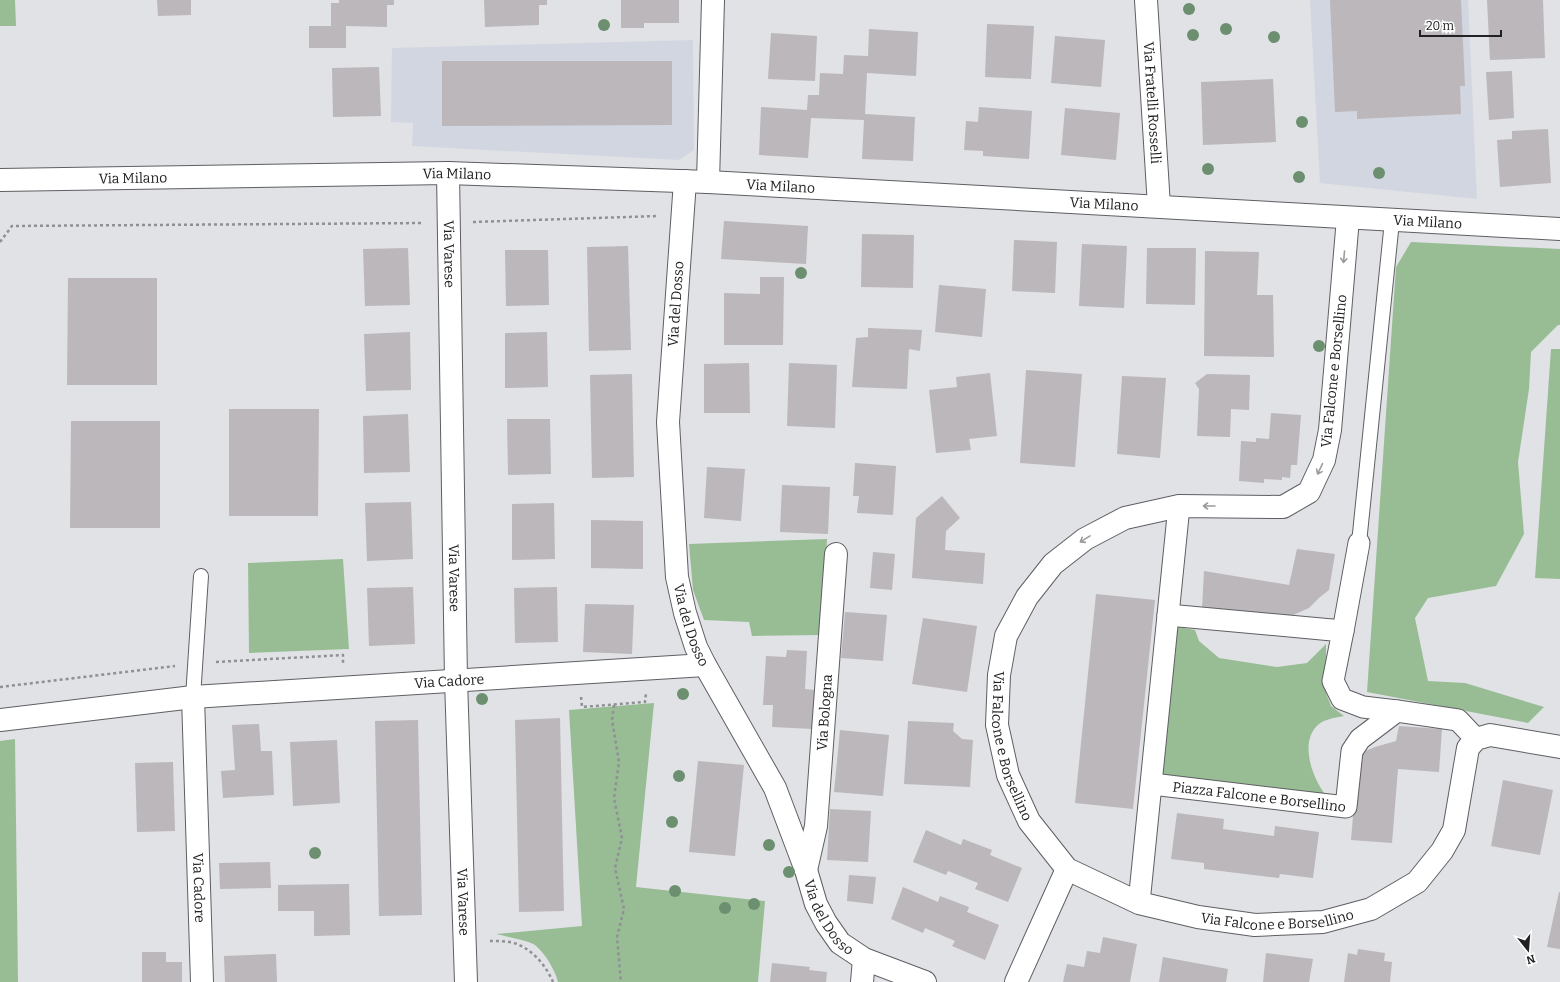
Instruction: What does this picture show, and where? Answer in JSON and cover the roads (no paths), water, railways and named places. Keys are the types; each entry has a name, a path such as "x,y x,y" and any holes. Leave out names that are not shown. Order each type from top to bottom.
{"street":[{"path":"708,182 713,0"},
{"name":"Via Fratelli Rosselli","path":"1146,0 1159,206"},
{"name":"Via Milano","path":"0,180 448,173 708,182 1159,206 1560,230"},
{"name":"Via Varese","path":"448,173 456,680 466,982"},
{"name":"Via del Dosso","path":"685,182 668,422 677,577 685,613 696,647 705,665 775,788 806,870 816,904 826,923 840,943 864,959 925,982"},
{"name":"Via Falcone e Borsellino","path":"1348,218 1330,430 1324,460 1309,492 1283,507 1179,506 1125,518 1085,539 1053,564 1027,597 1006,636 999,675 997,725 1008,775 1028,821 1067,869 1139,903 1198,917 1255,925 1323,922 1371,909 1417,882 1442,851 1454,830 1468,748 1476,739"},
{"name":"Piazza Falcone e Borsellino","path":"1139,903 1179,506"},
{"path":"1359,542 1333,681 1342,699 1363,707 1458,720 1476,739 1490,735 1560,747"},
{"name":"Via Bologna","path":"806,870 816,826 836,554"},
{"path":"1168,615 1343,631"},
{"name":"Via Cadore","path":"0,720 193,697 705,665"},
{"name":"Via Cadore","path":"193,697 202,982"},
{"name":"Piazza Falcone e Borsellino","path":"1152,784 1346,807 1352,751 1360,738 1397,711"},
{"path":"1016,982 1067,869"},
{"path":"862,982 864,959"}],"lane":[{"path":"1359,542 1392,220"},
{"path":"193,697 201,576"}]}
